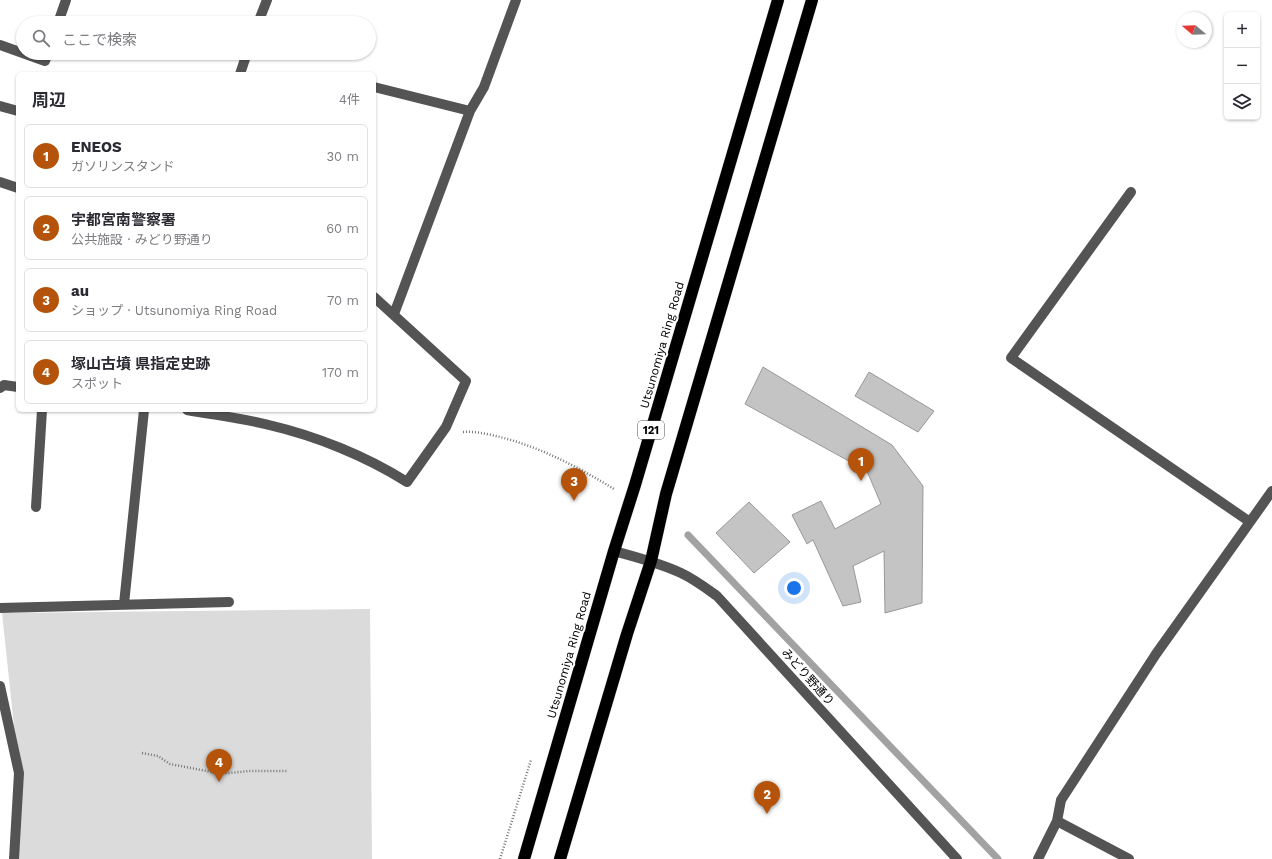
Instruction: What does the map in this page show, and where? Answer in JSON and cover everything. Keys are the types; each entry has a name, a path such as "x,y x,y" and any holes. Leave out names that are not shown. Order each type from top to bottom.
{"highway":[{"name":"Utsunomiya Ring Road","path":"524,859 778,0"},
{"name":"121","path":"560,859 627,634 651,561 666,494 812,0"}],"street":[{"path":"60,16 66,0"},
{"path":"261,16 267,0"},
{"path":"394,314 470,111 484,87 516,0"},
{"path":"0,45 16,51"},
{"path":"242,72 245,60"},
{"path":"376,88 470,111"},
{"path":"0,106 16,110"},
{"path":"0,182 16,187"},
{"path":"1131,192 1011,358 1250,522"},
{"path":"198,412 267,424 290,431 354,453 407,482 446,427 466,381 376,298"},
{"path":"0,388 4,385 16,387"},
{"path":"36,507 42,412"},
{"path":"124,604 144,412"},
{"path":"1038,859 1057,821 1061,800 1156,654 1272,491"},
{"name":"みどり野通り","path":"614,551 651,561 682,573 701,584 717,596 957,859"},
{"path":"0,608 230,602"},
{"path":"0,686 19,773 14,859"},
{"path":"1057,821 1130,859"}],"path":[{"path":"441,434 467,431 478,432 539,449 631,499"},
{"path":"142,753 158,756 170,764 217,773 288,771"}],"shaded area":[{"path":"370,609 372,859 17,859 19,773 2,613"}],"building":[{"path":"763,367 892,445 923,486 922,603 885,613 884,551 853,566 861,602 843,606 813,540 807,544 792,515 821,501 835,529 881,504 867,471 745,404"},
{"path":"869,372 934,411 918,432 855,396"},
{"path":"749,502 790,542 754,573 716,533"}],"waterway":[{"path":"688,535 998,859"}],"place":[{"name":"ENEOS","path":"861,481"},
{"name":"au","path":"574,501"},
{"name":"塚山古墳 県指定史跡","path":"219,782"},
{"name":"宇都宮南警察署","path":"767,814"}]}
